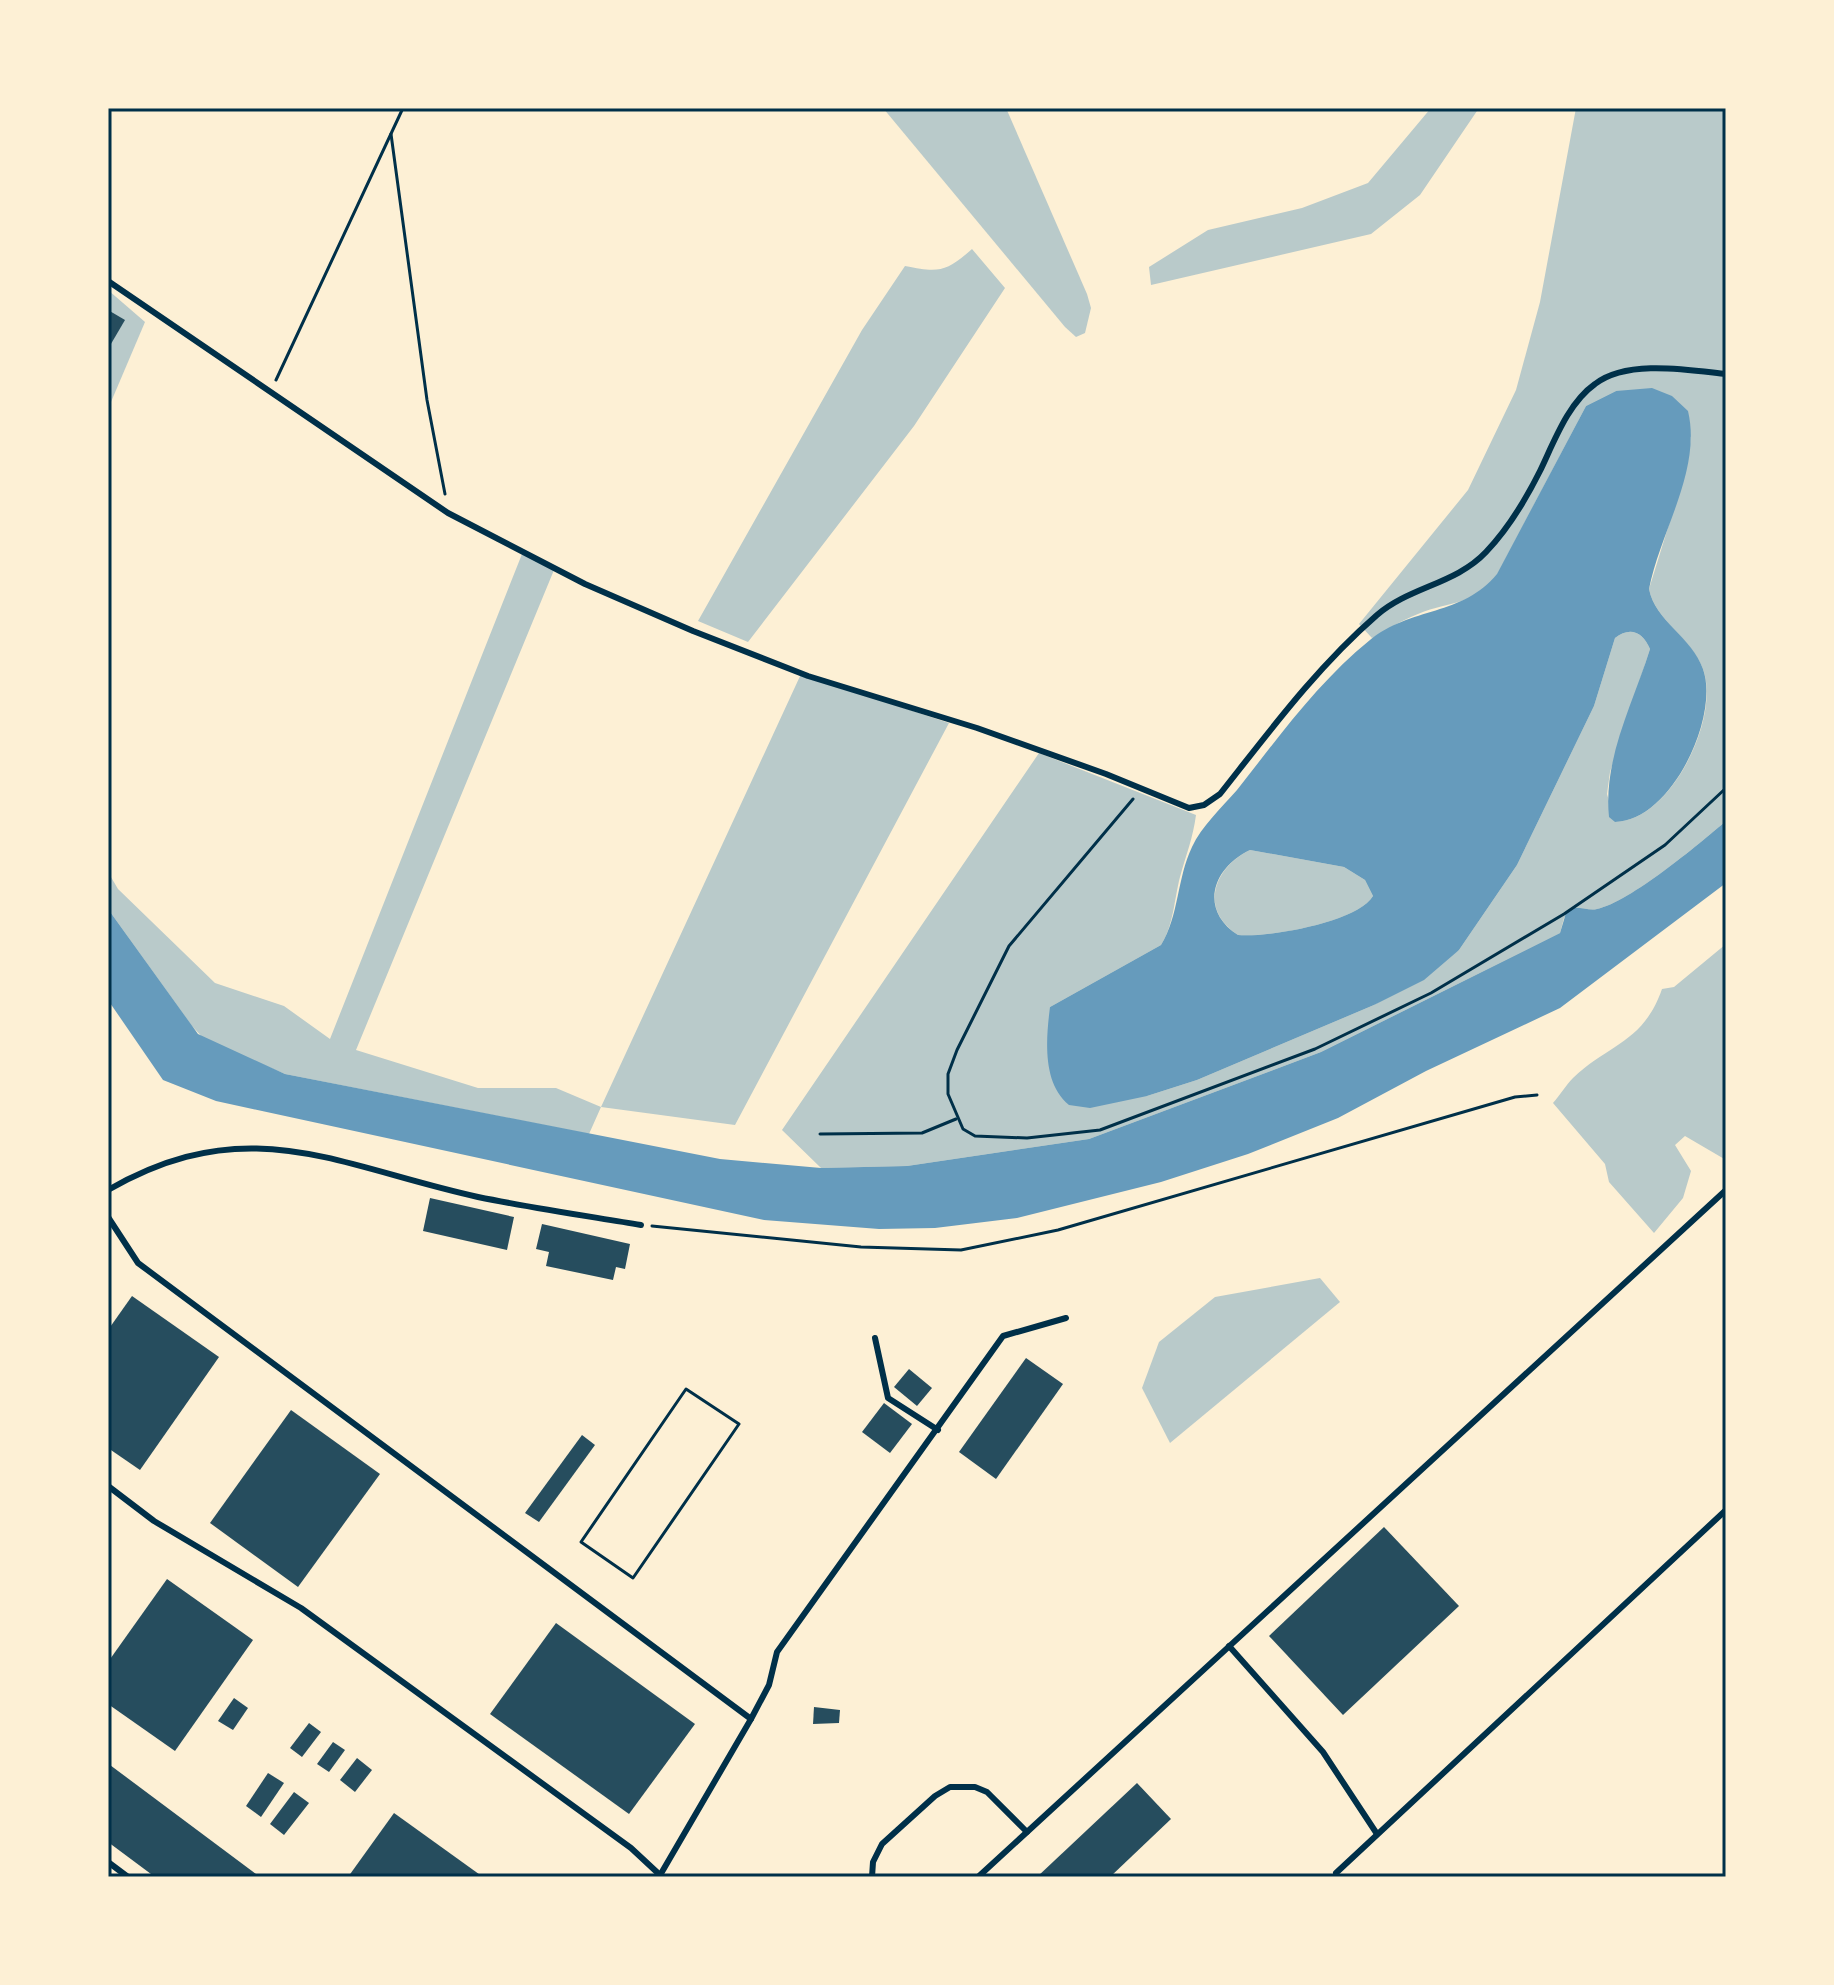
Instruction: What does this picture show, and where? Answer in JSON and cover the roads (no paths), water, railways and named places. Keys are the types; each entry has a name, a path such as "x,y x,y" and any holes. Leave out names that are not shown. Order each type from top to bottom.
{"lane":[{"path":"108,281 448,513 585,584 808,676 977,728 1189,808 1204,805 1220,794 1322,669 1377,615 1399,599 1461,572 1485,553 1538,474 1575,406 1596,382 1658,368 1726,374"},
{"path":"108,1190 139,1172 186,1154 241,1147 323,1154 477,1196 641,1225"},
{"path":"978,1877 1726,1190"},
{"path":"108,1217 138,1263 751,1719"},
{"path":"108,1486 154,1521 301,1608 631,1848 660,1876 769,1685 777,1652 1003,1336 1066,1318"},
{"path":"875,1338 888,1398 938,1430"},
{"path":"1336,1873 1726,1510"},
{"path":"1229,1646 1323,1752 1377,1834"},
{"path":"872,1877 873,1862 882,1844 935,1796 950,1787 975,1787 987,1792 1027,1832"},
{"path":"108,1862 128,1877"}],"water":[{"path":"1652,388 1672,396 1688,411 1691,433 1685,478 1649,589 1658,610 1698,658 1706,689 1697,738 1672,786 1655,804 1636,817 1615,822 1609,817 1608,795 1615,752 1650,649 1640,635 1626,632 1615,638 1594,706 1517,865 1459,950 1424,980 1374,1005 1197,1080 1147,1096 1090,1108 1069,1105 1060,1096 1050,1073 1047,1033 1050,1007 1161,945 1171,922 1187,859 1196,840 1299,711 1370,640 1386,629 1468,597 1497,574 1586,406 1616,391","holes":["1250,850 1344,867 1365,880 1373,896 1364,905 1331,921 1290,931 1238,935 1218,914 1215,890 1219,878 1227,867"]},
{"path":"1726,821 1726,883 1560,1008 1426,1071 1338,1118 1248,1154 1161,1182 1017,1218 935,1228 879,1229 764,1220 216,1101 163,1080 108,1000 108,909 198,1034 285,1074 720,1159 821,1168 907,1166 1089,1139 1321,1052 1560,933 1566,913 1573,908 1597,909 1627,896 1664,871"}]}
